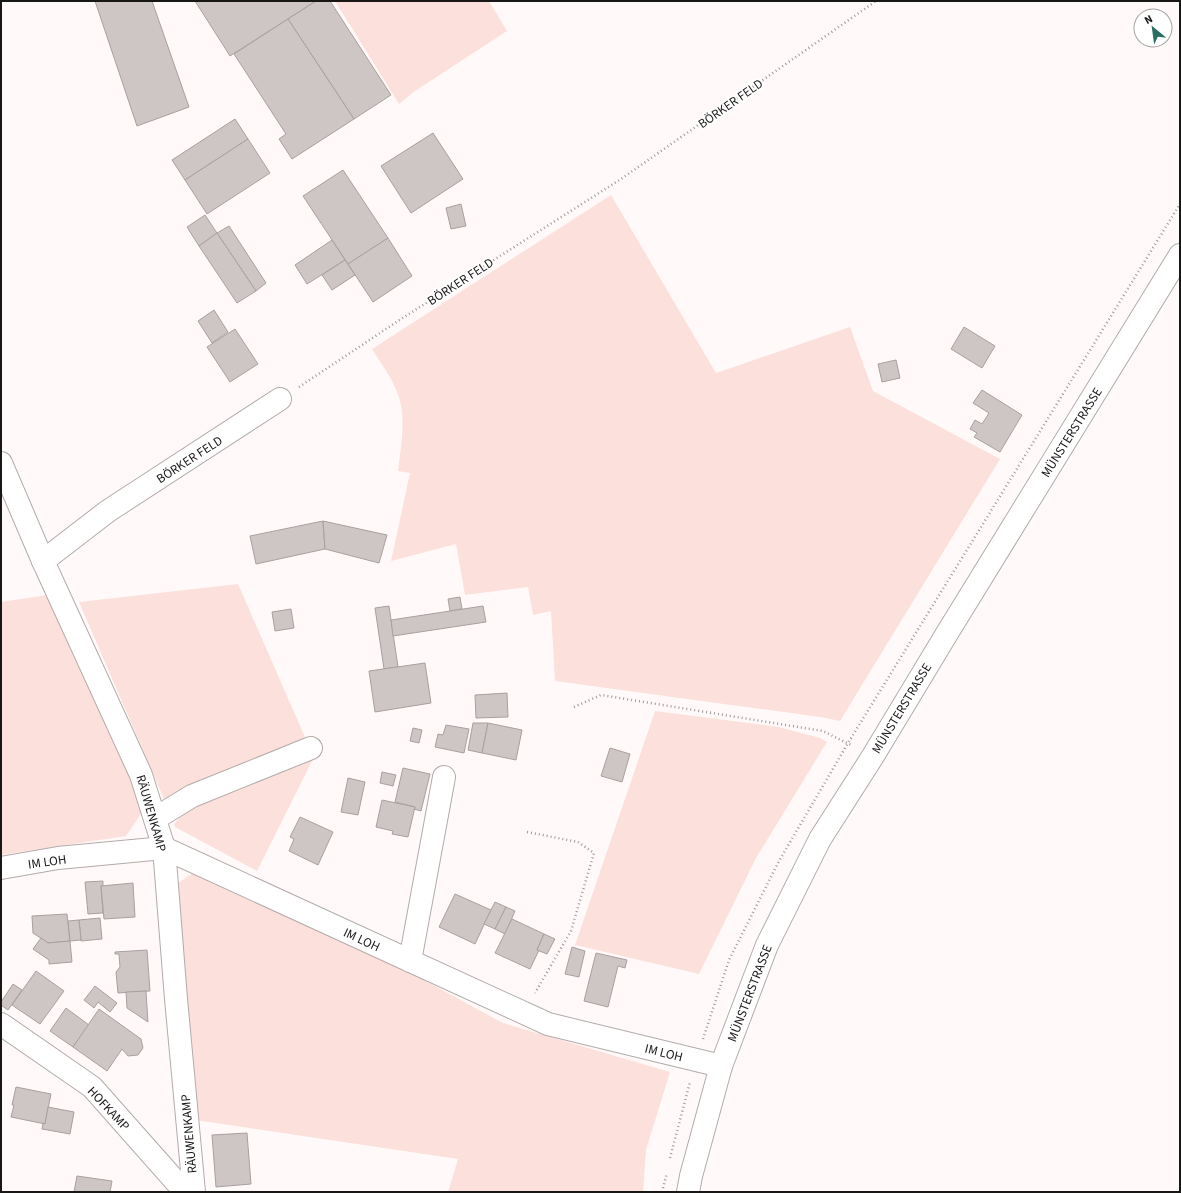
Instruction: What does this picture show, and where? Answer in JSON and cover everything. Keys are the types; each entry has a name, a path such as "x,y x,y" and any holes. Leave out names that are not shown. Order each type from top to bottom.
{"street":[{"name":"MÜNSTERSTRASSE","path":"688,1192 721,1066 767,945 820,839 873,756 950,628 1180,255"},
{"name":"BÖRKER FELD","path":"43,561 108,511 280,399"},
{"name":"RÄUWENKAMP","path":"1,463 43,561 142,775 164,848 194,1192"},
{"path":"156,818 192,796 311,748"},
{"path":"410,960 444,778"},
{"name":"IM LOH","path":"1,868 58,858 164,848 548,1024 721,1066"},
{"name":"HOFKAMP","path":"1,1024 92,1088 185,1192"}],"path":[{"name":"BÖRKER FELD","path":"280,399 398,321 621,178 876,1"},
{"path":"574,707 601,695 609,696 822,731 873,756"},
{"path":"523,1013 571,931 594,853 578,842 527,832"}],"shaded area":[{"path":"335,1 489,1 507,31 415,91 399,104"},
{"path":"611,195 716,373 850,327 873,391 1000,459 840,721 555,681 551,611 533,615 528,587 465,595 456,544 391,561 410,473 398,471 403,421 400,401 392,381 372,349"},
{"path":"238,584 308,744 164,799 79,602"},
{"path":"47,595 136,788 141,814 126,836 1,855 1,602"},
{"path":"655,711 779,727 820,738 827,742 756,858 699,974 575,945"},
{"path":"315,755 257,871 175,827 174,824 191,806"},
{"path":"193,873 407,971 503,1023 670,1072 646,1150 643,1192 448,1192 458,1159 195,1120 178,883"}],"building":[{"path":"95,1 152,1 189,107 137,126"},
{"path":"195,1 316,1 230,56"},
{"path":"316,1 330,1 391,95 354,119 288,19"},
{"path":"288,19 354,119 292,159 279,139 286,134 234,54"},
{"path":"235,119 248,139 185,180 172,160"},
{"path":"433,133 463,179 411,213 381,166"},
{"path":"248,139 270,173 207,214 185,180"},
{"path":"343,170 388,238 348,264 303,196"},
{"path":"461,204 466,226 451,229 446,208"},
{"path":"205,215 217,233 199,246 187,227"},
{"path":"229,226 266,283 256,291 217,233"},
{"path":"217,233 256,291 237,303 199,246"},
{"path":"388,238 412,276 373,302 348,264"},
{"path":"332,240 345,260 307,284 295,265"},
{"path":"345,260 355,275 332,290 322,275"},
{"path":"214,310 228,332 212,343 198,321"},
{"path":"964,327 995,346 982,368 951,349"},
{"path":"235,329 258,364 230,382 207,347"},
{"path":"896,360 900,378 882,382 878,364"},
{"path":"982,390 1022,415 1000,452 974,437 977,433 970,429 975,420 982,424 989,413 973,403"},
{"path":"323,521 325,549 256,564 250,536"},
{"path":"323,521 387,535 379,563 325,549"},
{"path":"460,597 462,609 450,611 448,599"},
{"path":"389,606 398,667 384,669 375,608"},
{"path":"483,606 486,622 393,636 391,620"},
{"path":"291,609 294,628 275,631 272,612"},
{"path":"425,663 431,703 375,712 369,671"},
{"path":"507,693 508,717 476,718 475,695"},
{"path":"473,723 488,723 482,753 468,750"},
{"path":"488,723 522,730 516,760 482,753"},
{"path":"446,725 469,729 464,753 435,747 438,734 443,735"},
{"path":"413,728 422,730 419,743 410,741"},
{"path":"610,748 630,754 622,782 601,776"},
{"path":"403,768 430,774 421,811 414,809 415,807 395,802"},
{"path":"382,772 396,775 393,786 380,783"},
{"path":"348,778 365,782 358,815 341,812"},
{"path":"382,800 415,807 408,837 392,834 393,831 376,827"},
{"path":"300,817 333,832 318,865 289,851 294,839 290,837"},
{"path":"103,881 103,885 101,886 103,913 88,914 85,882"},
{"path":"133,883 135,917 104,919 101,886"},
{"path":"455,894 491,910 475,944 439,927"},
{"path":"495,902 506,907 495,929 484,924"},
{"path":"506,907 515,911 505,934 495,929"},
{"path":"67,914 70,941 48,943 33,933 32,916"},
{"path":"100,918 102,939 81,941 79,920"},
{"path":"512,919 544,934 537,950 539,950 530,969 495,953"},
{"path":"79,920 81,940 70,941 68,921"},
{"path":"544,934 555,939 547,954 537,950"},
{"path":"41,938 48,943 70,941 72,962 49,964 49,960 33,949"},
{"path":"572,947 585,951 579,977 565,974"},
{"path":"147,950 150,991 118,993 116,972 120,967 119,954 115,954 115,952"},
{"path":"596,953 627,960 625,968 618,966 608,1007 584,1001"},
{"path":"36,971 64,991 40,1024 12,1005"},
{"path":"13,984 22,990 8,1010 1,1005 1,1002"},
{"path":"95,986 117,1003 110,1012 98,1002 94,1008 84,1000"},
{"path":"146,991 148,1022 127,1008 126,992"},
{"path":"66,1008 89,1025 73,1047 50,1031"},
{"path":"99,1009 141,1039 143,1048 138,1055 128,1056 122,1049 107,1071 73,1047"},
{"path":"16,1087 51,1094 45,1124 11,1117"},
{"path":"48,1107 74,1112 70,1134 42,1129 43,1123 45,1124"},
{"path":"247,1133 251,1184 216,1187 212,1135"},
{"path":"77,1176 112,1181 110,1192 74,1192"}]}
